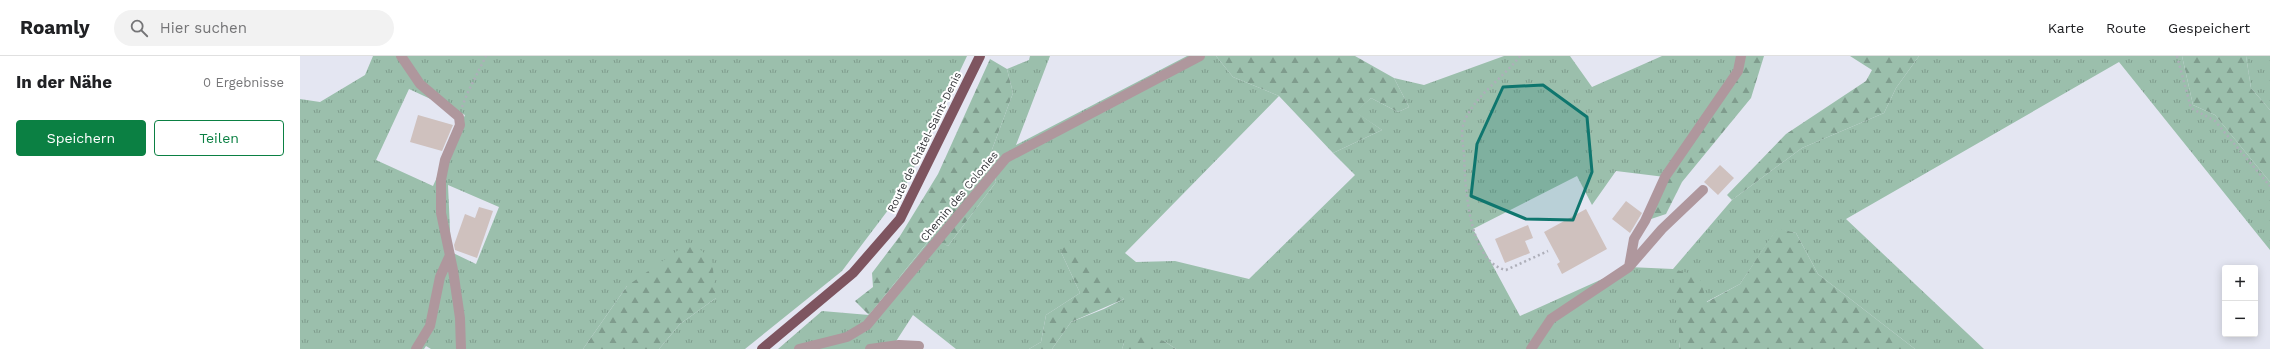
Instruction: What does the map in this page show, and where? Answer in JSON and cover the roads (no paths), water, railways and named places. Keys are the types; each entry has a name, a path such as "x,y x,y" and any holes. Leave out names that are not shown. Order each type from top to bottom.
{"main road":[{"name":"Route de Châtel-Saint-Denis","path":"762,349 853,273 900,219 980,56"}],"street":[{"path":"400,56 420,84 459,117 460,125 445,160 441,180 441,213 450,255 460,318 461,349"},
{"name":"Chemin des Colonies","path":"799,349 847,337 867,325 1006,158 1200,56"},
{"path":"1629,267 1634,239 1645,221 1665,178 1738,71 1741,56"},
{"path":"1531,349 1550,319 1629,267 1662,229 1702,190"},
{"path":"416,349 430,326 440,277 450,255"},
{"path":"870,349 899,345 919,346"}]}
